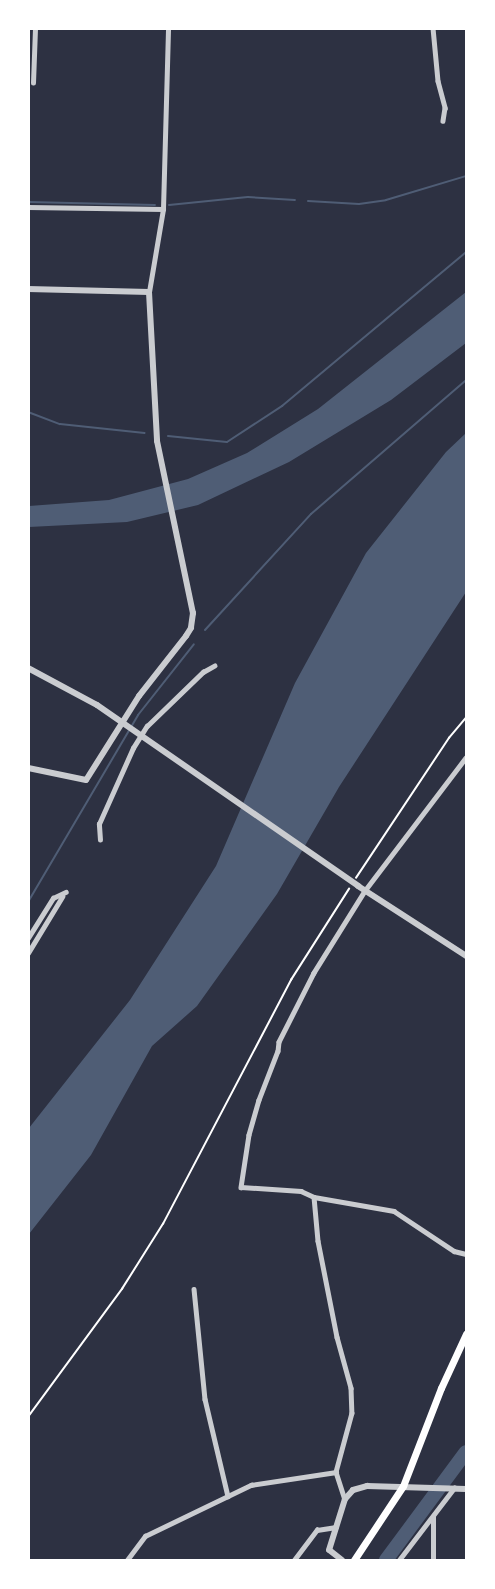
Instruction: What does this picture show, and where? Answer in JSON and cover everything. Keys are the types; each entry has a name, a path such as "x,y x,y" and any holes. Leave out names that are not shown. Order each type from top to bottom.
{"main road":[{"path":"354,1560 404,1486 441,1388 466,1334"}],"street":[{"path":"33,83 35,28"},
{"path":"28,768 86,780 139,696 191,628 192,606 165,482 155,423 152,307 149,292 163,209 168,28"},
{"path":"434,28 438,81 445,108 443,121"},
{"path":"28,207 163,209"},
{"path":"28,289 149,292"},
{"path":"100,840 99,824 133,748 147,726 203,672 214,666"},
{"path":"28,668 97,705 365,891 466,956"},
{"path":"466,758 365,891 314,974 279,1042 278,1051 259,1100 249,1135 241,1187 301,1191 314,1197 394,1211 454,1251 466,1254"},
{"path":"28,938 53,898 66,892"},
{"path":"28,953 62,897"},
{"path":"314,1197 322,1262 337,1337 351,1388 352,1413 336,1472 345,1499"},
{"path":"194,1288 205,1399 228,1496"},
{"path":"127,1560 146,1536 251,1485 336,1472"},
{"path":"342,1560 329,1550 345,1499 353,1490 367,1486 466,1489"},
{"path":"399,1560 452,1488"},
{"path":"433,1516 433,1560"},
{"path":"294,1560 317,1530 336,1527"}],"path":[{"path":"28,1417 123,1289 163,1224 311,946 449,738 466,718"}],"water":[{"path":"466,292 466,343 391,400 289,462 198,505 127,522 29,527 29,506 109,500 188,479 247,453 318,409"},
{"path":"466,433 466,592 339,787 277,894 197,1006 152,1046 91,1155 29,1234 29,1128 130,1000 216,866 295,683 366,553 446,452"}],"waterway":[{"path":"308,201 359,204 386,200 466,176"},
{"path":"169,205 248,197 295,200"},
{"path":"29,202 155,205"},
{"path":"168,436 227,442 282,406 466,252"},
{"path":"205,630 311,514 466,380"},
{"path":"28,412 60,424 145,433"},
{"path":"28,902 138,715 194,644"},
{"path":"386,1560 466,1452"}]}
